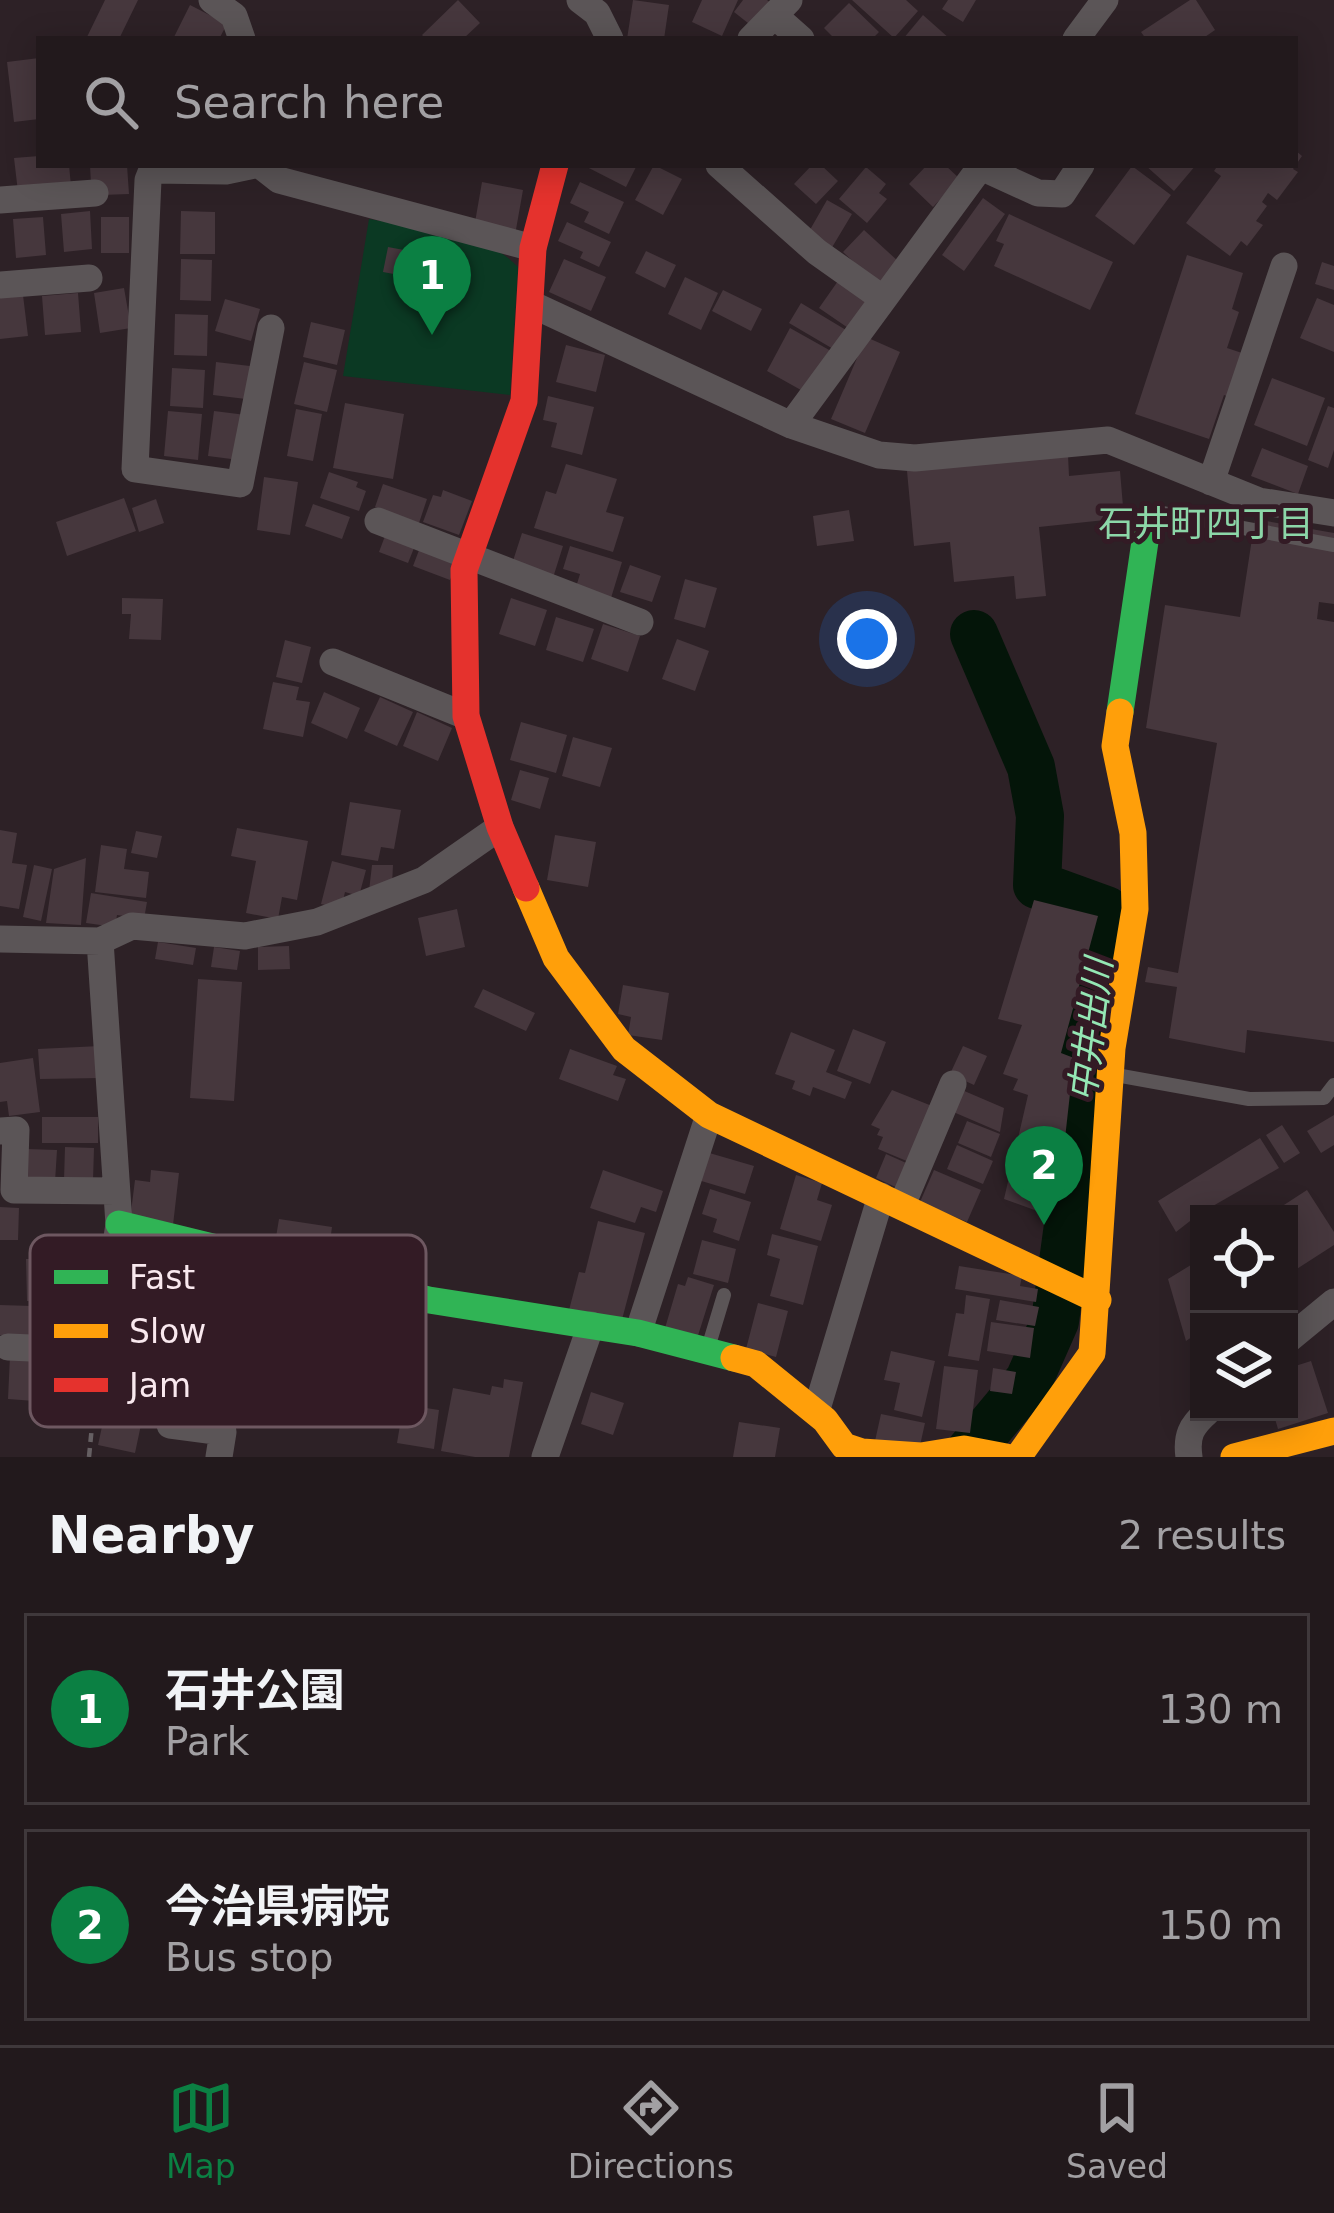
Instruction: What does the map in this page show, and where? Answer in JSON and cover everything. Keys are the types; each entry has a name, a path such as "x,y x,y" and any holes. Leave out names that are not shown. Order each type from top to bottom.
{"main road":[{"path":"554,168 533,248 524,401 464,571 466,716 500,827 556,958 624,1049 709,1115 1098,1300"},
{"path":"1018,1457 1092,1353 1111,1074 1135,909 1133,833 1114,746 1148,521"},
{"path":"119,1223 167,1235"},
{"path":"426,1299 638,1333 756,1364 816,1412 844,1446 862,1452 921,1456 964,1449 1006,1457"},
{"path":"1234,1457 1334,1431"}],"street":[{"path":"212,0 234,16 241,36"},
{"path":"1078,36 1105,0"},
{"path":"754,36 782,8 799,36"},
{"path":"242,168 152,170 135,469 240,484 271,328"},
{"path":"262,168 279,179 533,248"},
{"path":"722,168 817,252 882,298"},
{"path":"791,425 980,168"},
{"path":"985,168 1037,194 1062,194 1079,168"},
{"path":"0,200 95,193"},
{"path":"1211,482 1284,266"},
{"path":"0,285 89,278"},
{"path":"531,304 791,425 880,455 915,458 1108,440 1259,501 1334,513"},
{"path":"378,521 640,622"},
{"path":"333,662 466,716"},
{"path":"0,938 100,941 133,926 244,935 317,922 424,880 500,827"},
{"path":"100,941 117,1235"},
{"path":"816,1412 892,1201 953,1084"},
{"path":"638,1333 709,1115"},
{"path":"0,1130 16,1130 14,1190 116,1191"},
{"path":"1298,1332 1334,1302"},
{"path":"544,1457 591,1325"},
{"path":"8,1347 30,1348"},
{"path":"1189,1457 1187,1439 1196,1421"},
{"path":"179,1427 223,1432 219,1457"}],"lane":[{"path":"1148,521 1156,512 1334,545"},
{"path":"1111,1074 1250,1100 1324,1098 1334,1085"},
{"path":"707,1351 724,1295"}],"path":[{"path":"89,1457 92,1427"}],"green space":[{"path":"369,219 467,237 518,267 510,395 343,376"}],"building":[{"path":"105,0 138,0 120,36 87,36"},
{"path":"458,0 480,23 466,36 422,35"},
{"path":"633,0 669,5 664,36 627,36"},
{"path":"702,0 738,0 722,36 692,22"},
{"path":"743,0 772,4 753,27 734,12"},
{"path":"852,0 906,0 918,11 892,36"},
{"path":"948,0 976,0 963,22 942,9"},
{"path":"1190,0 1196,0 1215,30 1206,36 1144,36 1141,32"},
{"path":"849,3 879,32 875,36 832,36 824,28"},
{"path":"190,5 227,24 221,36 174,36"},
{"path":"923,15 947,36 906,36"},
{"path":"36,58 36,119 14,122 7,62"},
{"path":"36,156 36,168 69,168 71,186 18,192 14,158"},
{"path":"90,168 127,168 129,194 101,195 91,184"},
{"path":"589,168 636,168 626,187"},
{"path":"652,168 682,179 663,215 635,200"},
{"path":"809,168 824,168 838,181 816,204 794,184"},
{"path":"865,168 886,184 879,193 887,199 867,223 839,199"},
{"path":"924,168 948,168 960,179 933,207 909,184"},
{"path":"1131,168 1171,195 1134,245 1095,216"},
{"path":"1148,168 1193,168 1174,191"},
{"path":"1294,168 1298,172 1277,200 1268,193 1262,202 1267,206 1256,221 1263,225 1247,246 1241,241 1230,256 1186,223 1221,176 1214,171"},
{"path":"482,182 523,190 515,235 474,228"},
{"path":"580,182 624,202 609,234 584,222 589,212 570,203"},
{"path":"983,198 1005,214 964,271 942,255"},
{"path":"827,200 852,214 831,249 807,235"},
{"path":"90,211 92,249 64,252 61,214"},
{"path":"181,211 215,212 215,254 180,254"},
{"path":"1009,214 1113,262 1090,310 994,266 1004,244 996,241"},
{"path":"43,217 46,255 16,258 13,219"},
{"path":"101,217 129,217 129,253 101,253"},
{"path":"567,222 611,242 599,267 580,258 583,252 558,241"},
{"path":"864,230 899,262 878,285 843,252"},
{"path":"388,247 404,250 399,275 383,272"},
{"path":"646,251 676,265 665,288 635,273"},
{"path":"1187,255 1243,273 1232,309 1239,312 1227,348 1245,354 1231,398 1224,395 1209,439 1135,414"},
{"path":"181,259 212,260 211,301 180,300"},
{"path":"564,259 606,277 591,311 549,292"},
{"path":"1322,262 1334,266 1334,290 1315,284"},
{"path":"685,277 718,293 701,330 668,314"},
{"path":"838,281 873,305 854,332 819,308"},
{"path":"124,288 131,328 100,333 94,293"},
{"path":"723,290 762,309 751,331 712,311"},
{"path":"78,293 81,332 45,335 42,296"},
{"path":"23,295 28,336 0,339 0,298"},
{"path":"1317,298 1334,305 1334,352 1300,338"},
{"path":"225,299 260,309 251,341 215,331"},
{"path":"801,303 851,333 840,353 789,323"},
{"path":"175,314 208,315 207,356 174,355"},
{"path":"311,322 345,330 337,365 303,357"},
{"path":"790,328 831,351 808,394 767,371"},
{"path":"866,337 900,352 865,433 831,419"},
{"path":"566,345 605,355 596,392 556,382"},
{"path":"216,362 250,366 246,399 213,395"},
{"path":"304,362 337,370 327,412 294,404"},
{"path":"172,368 205,370 203,408 170,406"},
{"path":"1272,378 1325,398 1307,446 1254,425"},
{"path":"548,396 594,407 582,455 551,447 557,423 543,420"},
{"path":"345,403 404,414 393,479 333,468"},
{"path":"1328,406 1334,408 1334,450 1328,468 1308,460"},
{"path":"296,409 322,414 313,461 287,456"},
{"path":"168,411 202,414 198,460 164,456"},
{"path":"214,411 246,415 239,460 208,456"},
{"path":"1262,448 1308,466 1298,494 1251,476"},
{"path":"1068,455 1069,476 1120,471 1124,518 1039,527 1046,596 1016,599 1014,576 954,582 950,542 914,546 907,471"},
{"path":"566,464 617,479 606,512 624,517 613,552 534,528 546,491 556,494"},
{"path":"329,472 358,482 356,487 366,491 359,511 320,498"},
{"path":"264,477 298,482 290,535 257,530"},
{"path":"383,484 427,499 419,523 375,507"},
{"path":"443,490 472,501 459,535 423,522 433,495 441,497"},
{"path":"124,498 136,531 67,556 56,522"},
{"path":"156,499 164,523 139,532 132,508"},
{"path":"313,504 350,517 342,539 305,526"},
{"path":"849,510 854,541 817,546 813,516"},
{"path":"1255,519 1334,533 1334,604 1319,602 1317,619 1334,622 1334,1042 1247,1030 1245,1053 1169,1038 1177,987 1145,982 1148,967 1178,973 1217,743 1146,728 1165,605 1240,617"},
{"path":"522,533 563,546 552,581 511,567"},
{"path":"385,536 414,548 408,563 379,552"},
{"path":"421,545 458,559 450,580 413,566"},
{"path":"570,546 622,562 611,598 576,587 580,574 563,569"},
{"path":"630,565 661,576 652,602 620,592"},
{"path":"685,579 717,588 705,628 674,619"},
{"path":"122,598 163,599 161,640 129,639 131,614 122,614"},
{"path":"511,598 547,610 535,646 499,634"},
{"path":"556,617 594,629 583,662 546,650"},
{"path":"603,624 640,636 628,672 591,659"},
{"path":"677,639 709,651 695,691 662,679"},
{"path":"285,640 311,647 302,683 276,677"},
{"path":"273,682 299,687 296,700 310,702 303,737 263,729"},
{"path":"324,692 360,708 347,739 311,723"},
{"path":"380,697 413,712 397,746 364,731"},
{"path":"417,712 452,728 438,761 403,746"},
{"path":"521,722 567,735 556,773 510,760"},
{"path":"573,737 612,748 600,787 562,776"},
{"path":"520,770 549,778 540,809 511,800"},
{"path":"350,802 401,810 394,849 381,847 378,861 341,855"},
{"path":"237,828 308,841 297,900 282,897 278,919 246,913 256,861 231,856"},
{"path":"0,830 17,833 12,863 27,865 19,909 0,906"},
{"path":"136,831 162,836 157,858 131,853"},
{"path":"555,835 596,842 588,887 547,880"},
{"path":"101,845 127,849 124,869 149,872 146,898 95,892"},
{"path":"86,858 81,925 46,923 54,869"},
{"path":"332,861 366,870 359,896 345,892 341,909 321,904"},
{"path":"34,865 52,869 41,921 23,917"},
{"path":"372,865 393,865 392,885 369,891"},
{"path":"91,893 147,902 144,919 117,915 115,927 86,923"},
{"path":"1034,900 1098,916 1061,1053 1074,1058 1058,1201 1045,1195 1040,1212 1004,1199 1028,1095 1013,1090 1018,1079 1003,1074 1022,1025 998,1019"},
{"path":"457,909 465,947 426,956 418,918"},
{"path":"158,942 196,948 193,965 155,959"},
{"path":"289,946 290,969 258,970 258,947"},
{"path":"214,947 240,951 237,970 211,967"},
{"path":"198,979 242,982 234,1101 190,1098"},
{"path":"623,985 669,993 662,1040 628,1035 631,1017 618,1014"},
{"path":"483,989 535,1013 526,1031 474,1007"},
{"path":"853,1029 886,1042 870,1084 837,1071"},
{"path":"791,1032 835,1050 826,1072 852,1082 845,1099 813,1087 810,1096 792,1089 795,1081 775,1074"},
{"path":"100,1046 101,1078 40,1079 38,1049"},
{"path":"963,1046 987,1056 974,1085 950,1074"},
{"path":"570,1049 617,1066 613,1075 626,1079 618,1101 559,1079"},
{"path":"33,1058 40,1112 9,1116 7,1101 0,1102 0,1063"},
{"path":"892,1090 937,1108 909,1162 878,1149 883,1137 871,1125"},
{"path":"962,1090 1004,1108 1000,1132 951,1111"},
{"path":"1334,1115 1334,1145 1321,1153 1307,1131"},
{"path":"42,1117 98,1117 98,1143 42,1143"},
{"path":"967,1121 1000,1134 991,1157 958,1143"},
{"path":"1282,1125 1300,1153 1284,1163 1266,1135"},
{"path":"1260,1138 1279,1168 1215,1205 1190,1205 1190,1221 1176,1232 1158,1201"},
{"path":"957,1145 993,1161 983,1184 947,1169"},
{"path":"65,1147 94,1148 93,1181 64,1180"},
{"path":"26,1149 57,1150 55,1182 24,1180"},
{"path":"706,1152 754,1166 745,1194 698,1180"},
{"path":"886,1154 913,1166 902,1190 876,1178"},
{"path":"151,1170 179,1173 173,1225 130,1220 135,1180 150,1182"},
{"path":"603,1170 663,1191 656,1212 641,1207 635,1223 590,1208"},
{"path":"934,1170 981,1190 967,1222 920,1202"},
{"path":"796,1175 822,1183 817,1200 832,1205 821,1241 780,1229"},
{"path":"710,1189 751,1202 739,1241 713,1232 717,1219 702,1214"},
{"path":"1307,1190 1334,1232 1334,1245 1298,1268 1298,1205 1284,1205"},
{"path":"0,1207 19,1208 18,1240 0,1240"},
{"path":"279,1219 332,1227 331,1235 276,1235"},
{"path":"598,1221 645,1233 620,1327 568,1314"},
{"path":"772,1234 818,1246 803,1305 770,1296 780,1259 767,1255"},
{"path":"702,1240 736,1249 728,1283 693,1274"},
{"path":"26,1259 30,1259 30,1301 27,1301"},
{"path":"959,1266 1022,1276 1020,1286 1038,1289 1036,1302 955,1289"},
{"path":"1190,1266 1190,1338 1186,1341 1168,1279"},
{"path":"688,1277 714,1285 695,1345 663,1335 678,1284 685,1286"},
{"path":"966,1295 990,1299 979,1361 948,1356 956,1313 964,1314"},
{"path":"1000,1300 1039,1307 1035,1326 996,1320"},
{"path":"758,1303 788,1311 776,1357 746,1349"},
{"path":"0,1305 30,1306 30,1336 0,1335"},
{"path":"991,1322 1034,1328 1030,1358 987,1351"},
{"path":"891,1351 935,1361 922,1417 894,1410 900,1383 884,1380"},
{"path":"10,1356 30,1357 30,1401 8,1399"},
{"path":"1311,1361 1328,1413 1278,1429 1276,1421 1298,1421 1298,1365"},
{"path":"944,1366 978,1370 970,1433 936,1429"},
{"path":"993,1368 1016,1372 1012,1394 990,1391"},
{"path":"504,1379 523,1382 509,1457 441,1451 453,1388 490,1395 492,1386 503,1388"},
{"path":"591,1392 624,1403 613,1435 581,1424"},
{"path":"426,1408 439,1410 434,1449 397,1443 400,1427 426,1427"},
{"path":"881,1414 925,1423 919,1450 875,1441"},
{"path":"739,1422 780,1428 775,1457 733,1457"},
{"path":"102,1427 141,1427 135,1453 98,1445"}],"waterway":[{"name":"中井出川","path":"965,1457 1029,1380 1055,1321 1079,1144 1081,1049 1106,910 1037,885 1040,816 1031,767 974,634"}],"traffic: fast":[{"path":"1120,712 1148,521"},
{"path":"119,1224 164,1235"},
{"path":"426,1299 638,1333 734,1358"}],"traffic: slow":[{"path":"1018,1457 1092,1353 1112,1048 1135,909 1133,833 1115,746 1120,712"},
{"path":"526,888 556,958 624,1049 709,1115 1098,1300"},
{"path":"734,1358 756,1364 825,1420 844,1446 862,1452 921,1456 964,1449 1006,1457"},
{"path":"1234,1457 1334,1431"}],"traffic: jam":[{"path":"526,888 500,827 466,716 464,570 524,401 533,248 554,168"}],"place":[{"name":"石井公園","path":"432,335"},
{"name":"今治県病院","path":"1044,1225"}],"district":[{"name":"石井町四丁目","path":"1206,523"}]}
